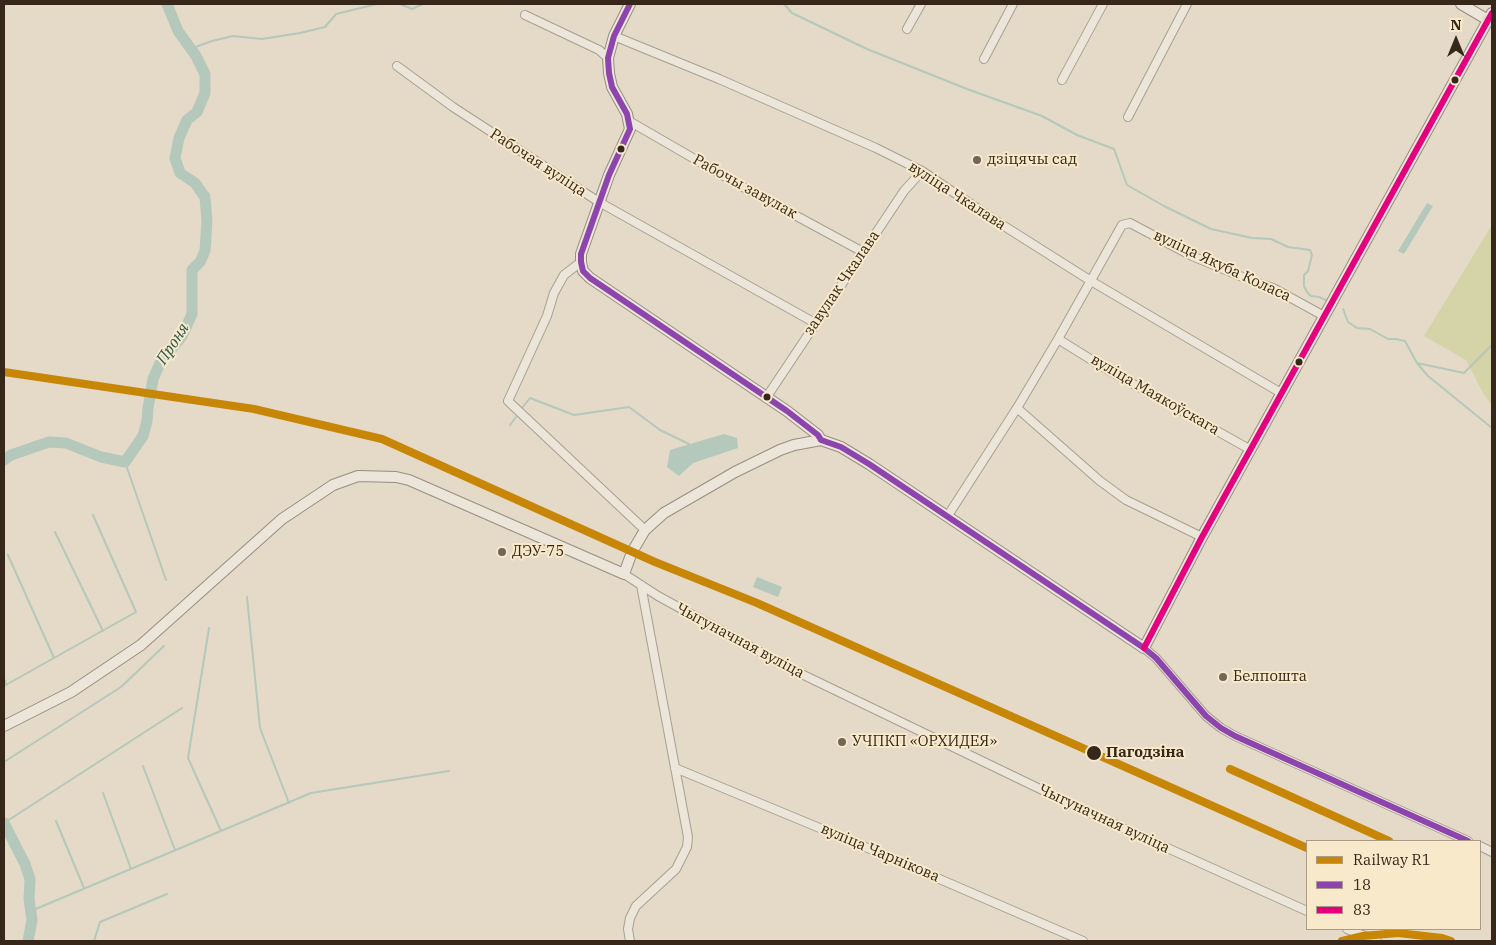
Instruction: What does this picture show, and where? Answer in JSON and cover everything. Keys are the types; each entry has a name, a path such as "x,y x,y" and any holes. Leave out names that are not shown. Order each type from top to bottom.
{"street":[{"path":"630,4 614,36 608,58 612,87 629,121 630,129 609,175 581,254 580,262 583,271 590,278 818,435 820,440"},
{"path":"907,29 921,4"},
{"path":"984,58 1013,4"},
{"path":"1062,80 1104,4"},
{"path":"1128,117 1188,4"},
{"path":"1144,648 1202,537 1491,18 1461,4"},
{"path":"524,15 599,50 608,58"},
{"name":"вуліца Чкалава","path":"614,36 719,79 876,148 922,171 1091,281 1281,394"},
{"name":"Рабочая вуліца","path":"397,66 454,107 599,202 815,323"},
{"name":"Рабочы завулак","path":"629,121 743,187 863,252"},
{"name":"завулак Чкалава","path":"766,398 904,191 922,171"},
{"name":"вуліца Якуба Коласа","path":"947,517 1017,408 1122,225 1130,223 1192,256 1273,288 1324,316"},
{"path":"580,262 564,275 554,293 547,316 508,401 645,530"},
{"name":"вуліца Маякоўскага","path":"1058,339 1103,367 1251,450"},
{"path":"1017,408 1100,481 1126,500 1202,537"},
{"path":"624,574 630,557 645,530 664,514 735,472 787,448 820,440 841,447 1144,648 1156,658 1206,716 1226,730 1466,840"},
{"name":"Чыгуначная вуліца","path":"7,725 72,692 141,645 282,518 333,485 358,476 396,477 409,480 624,574 738,642 889,718 1092,814 1306,911"},
{"path":"630,941 628,929 630,918 636,906 676,869 687,847 688,837 641,585"},
{"name":"вуліца Чарнікова","path":"674,768 864,846 1083,941"},
{"path":"1349,930 1372,941"}],"shaded area":[{"path":"1427,203 1433,206 1404,254 1398,251"},
{"path":"1492,225 1492,405 1483,393 1466,360 1424,336"},
{"path":"724,434 737,438 738,448 693,463 679,476 667,467 670,450"},
{"path":"757,577 782,587 778,597 753,587"}],"waterway":[{"name":"Проня","path":"4,460 11,455 49,442 66,443 101,457 125,462 143,436 153,379 160,363 182,336 192,314 192,270 200,262 205,251 207,221 205,197 195,183 180,173 175,158 179,138 187,120 197,112 205,93 205,74 196,56 178,31 167,4"},
{"path":"190,49 233,36 262,39 325,27 336,14 377,4"},
{"path":"400,4 412,9 423,4"},
{"path":"784,4 792,13 867,49 967,89 1042,116 1077,135 1114,149 1127,185 1211,229 1252,238 1271,239 1288,247 1310,250 1312,255 1308,271 1304,275 1304,286 1311,296 1328,301"},
{"path":"1343,309 1348,322 1357,328 1370,329 1388,339 1405,341 1417,363 1428,376 1492,428"},
{"path":"1417,363 1464,373 1492,345"},
{"path":"522,408 530,398 574,415 629,407 660,430 689,444"},
{"path":"510,425 516,417"},
{"path":"125,462 166,580"},
{"path":"4,686 136,612 93,515"},
{"path":"55,532 103,631"},
{"path":"8,555 54,658"},
{"path":"247,597 260,728 289,803"},
{"path":"209,628 188,758 221,831"},
{"path":"4,762 121,687 164,646"},
{"path":"4,678 6,685"},
{"path":"4,823 182,708"},
{"path":"143,766 175,850"},
{"path":"31,911 311,793 449,771"},
{"path":"103,793 131,869"},
{"path":"56,821 84,888"},
{"name":"Проня","path":"4,823 25,864 30,879 29,899 32,920 28,941"},
{"path":"94,941 100,922 167,894"}],"rail line":[{"name":"R1","path":"4,372 254,409 382,439 655,562 757,603 1306,848"},
{"name":"R1","path":"1230,769 1387,840"},
{"name":"R1","path":"1342,941 1363,936 1398,933 1442,938 1451,941"}],"transit line":[{"name":"18","path":"630,4 614,36 608,58 612,87 627,114 630,129 609,175 581,254 583,271 590,278 787,411 818,435 821,440 841,447 869,464 1144,648 1156,658 1206,716 1221,728 1466,840"},
{"name":"83","path":"1144,648 1202,537 1492,13"}],"place":[{"name":"дзіцячы сад","path":"977,160"},
{"name":"ДЭУ-75","path":"502,552"},
{"name":"Белпошта","path":"1223,677"},
{"name":"УЧПКП «ОРХИДЕЯ»","path":"842,742"},
{"name":"Пагодзіна","path":"1094,753"}]}
